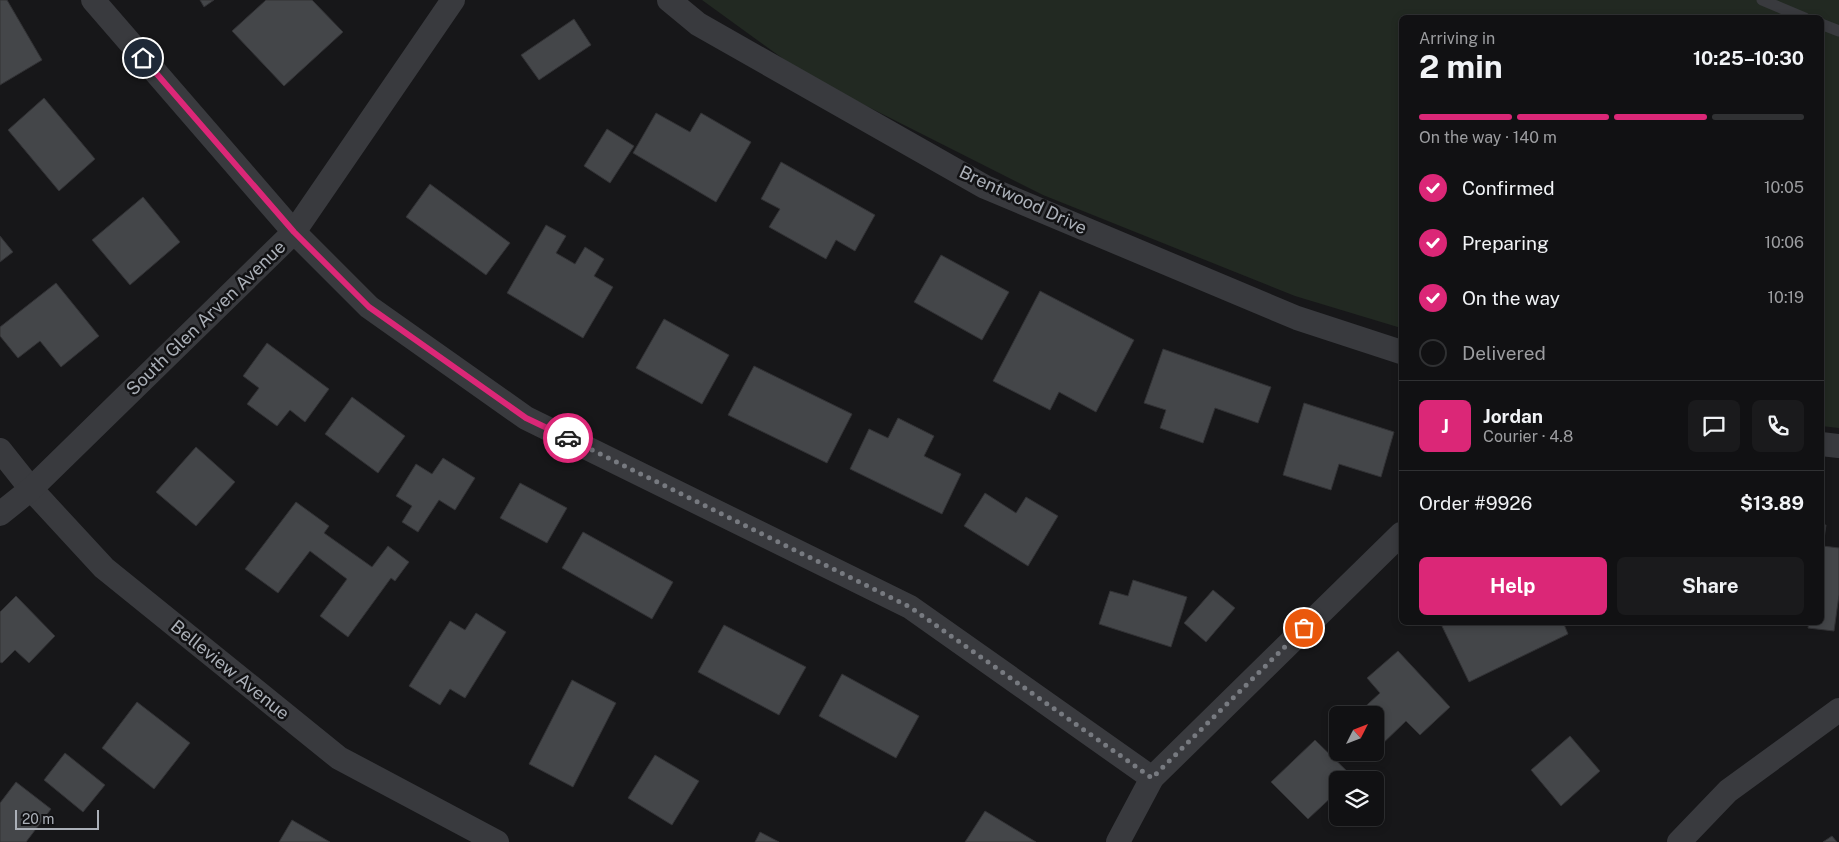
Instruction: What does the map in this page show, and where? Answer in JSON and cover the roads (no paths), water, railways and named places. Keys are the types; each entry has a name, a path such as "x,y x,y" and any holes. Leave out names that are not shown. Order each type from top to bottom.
{"street":[{"path":"93,0 294,232 369,307 526,418 910,607 1152,778"},
{"name":"South Glen Arven Avenue","path":"0,514 30,489 294,232 453,0"},
{"name":"Brentwood Drive","path":"669,0 698,24 985,186 1297,318 1399,351"},
{"path":"1824,444 1839,446"},
{"name":"Belleview Avenue","path":"0,450 30,489 104,568 339,758 497,842"},
{"path":"1118,842 1152,778 1399,536"},
{"path":"1679,842 1728,792 1839,710"}],"lane":[{"path":"1762,0 1798,15"},
{"path":"1824,25 1839,31"}]}
